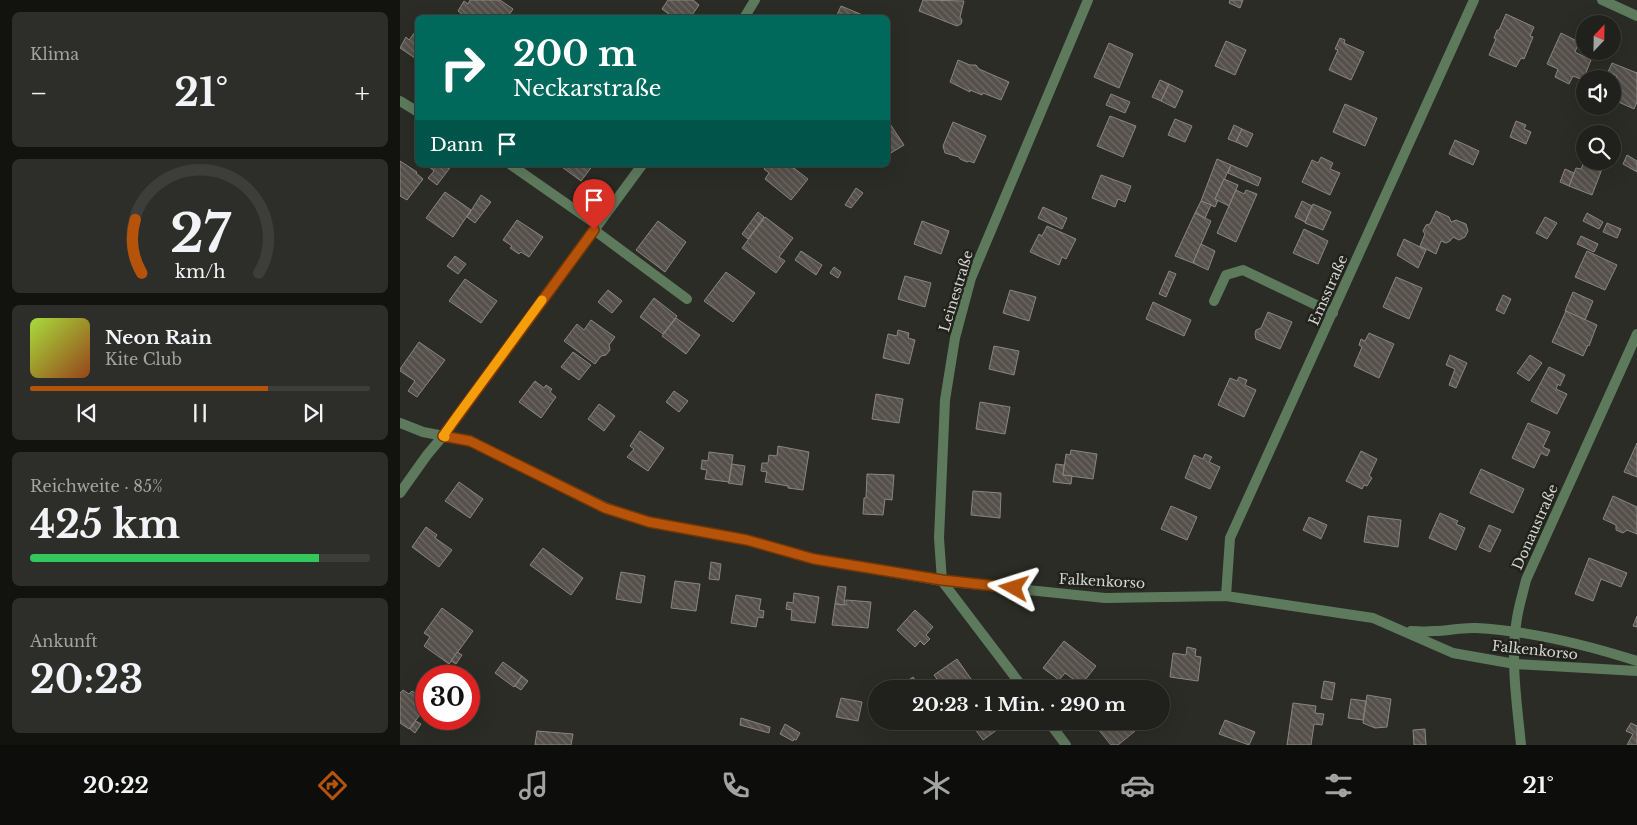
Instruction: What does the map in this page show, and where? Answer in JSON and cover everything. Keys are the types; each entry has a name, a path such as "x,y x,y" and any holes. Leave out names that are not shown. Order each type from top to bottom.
{"street":[{"path":"746,15 755,0"},
{"name":"Leinestraße","path":"942,580 939,538 945,400 955,338 971,278 1088,0"},
{"name":"Emsstraße","path":"1226,596 1230,538 1474,0"},
{"path":"1602,0 1637,16"},
{"path":"400,101 415,110"},
{"path":"514,167 687,299"},
{"path":"400,493 641,167"},
{"path":"1214,301 1226,275 1243,270 1333,313"},
{"name":"Donaustraße","path":"1521,745 1515,664 1515,632 1526,580 1637,334"},
{"name":"Falkenkorso","path":"400,423 423,432 470,441 605,508 649,522 747,540 814,559 942,580 1105,598 1226,596 1373,618 1453,653 1515,664 1637,671"},
{"path":"942,580 1017,680"},
{"name":"Falkenkorso","path":"1405,631 1434,632 1473,628 1515,632 1599,649 1637,661"},
{"path":"1055,730 1066,745"}],"building":[{"path":"470,0 500,0 513,9 509,15 463,15 458,11 464,1 468,4"},
{"path":"668,0 693,0 699,5 692,15 670,15 662,9"},
{"path":"923,0 964,1 960,17 962,20 961,24 957,26 919,11"},
{"path":"1230,0 1243,0 1240,8 1229,3"},
{"path":"841,6 863,15 837,15"},
{"path":"1506,14 1534,27 1530,36 1533,37 1524,59 1521,58 1516,67 1489,55 1496,39 1494,38 1497,30 1499,30"},
{"path":"415,32 415,58 400,48 406,37 409,40"},
{"path":"1561,33 1576,40 1576,60 1591,60 1587,70 1576,70 1576,77 1573,76 1569,84 1555,77 1558,69 1547,64"},
{"path":"1340,38 1345,40 1344,43 1364,52 1351,80 1329,70 1338,50 1335,49"},
{"path":"1226,41 1246,50 1235,75 1215,66"},
{"path":"1109,43 1133,54 1119,88 1094,77"},
{"path":"958,60 970,65 976,65 979,69 1009,82 1001,100 983,93 982,95 970,90 970,92 950,82"},
{"path":"1612,63 1637,73 1637,102 1634,109 1621,103 1621,70 1609,70"},
{"path":"1160,80 1169,84 1161,101 1152,97"},
{"path":"1169,84 1183,91 1175,108 1161,101"},
{"path":"1111,94 1130,102 1125,113 1106,105"},
{"path":"1345,104 1377,118 1365,146 1333,132"},
{"path":"1110,116 1136,126 1123,157 1097,146"},
{"path":"1175,119 1192,126 1185,142 1168,135"},
{"path":"1516,121 1526,125 1524,129 1531,132 1526,144 1510,137"},
{"path":"953,122 986,136 974,163 945,153 943,146"},
{"path":"890,124 904,145 890,153"},
{"path":"1234,125 1242,129 1236,142 1228,139"},
{"path":"1242,129 1253,134 1247,147 1236,142"},
{"path":"1455,140 1479,151 1473,165 1449,154"},
{"path":"1627,155 1637,161 1637,172 1623,164"},
{"path":"1321,157 1333,163 1330,169 1340,173 1330,195 1302,182 1312,160 1318,163"},
{"path":"1217,159 1231,165 1215,199 1218,200 1215,207 1201,201"},
{"path":"400,161 417,172 423,179 407,200 400,196"},
{"path":"1231,165 1261,178 1258,186 1228,173"},
{"path":"429,167 450,167 437,185 428,178 434,171"},
{"path":"562,167 592,167 581,181"},
{"path":"766,167 793,167 808,179 791,200 765,179 769,173 764,169"},
{"path":"1576,168 1576,170 1602,170 1592,195 1569,186"},
{"path":"1565,169 1574,173 1569,186 1560,182"},
{"path":"1101,175 1131,186 1125,202 1118,199 1115,207 1092,198"},
{"path":"1224,179 1238,185 1229,206 1215,199"},
{"path":"856,188 863,193 851,208 845,205"},
{"path":"1236,190 1244,194 1246,190 1257,194 1236,242 1217,233"},
{"path":"445,192 471,210 453,237 426,218"},
{"path":"481,195 491,202 475,223 467,217"},
{"path":"1201,201 1211,205 1205,218 1195,213"},
{"path":"1302,201 1312,206 1305,222 1295,217"},
{"path":"1313,204 1331,212 1323,230 1305,223"},
{"path":"1043,207 1067,218 1062,229 1038,218"},
{"path":"1436,211 1449,217 1451,222 1456,220 1466,224 1468,231 1465,237 1459,240 1453,237 1446,243 1441,241 1436,254 1420,246 1425,234 1423,231 1426,225 1430,224"},
{"path":"758,212 764,217 748,239 742,234"},
{"path":"1195,213 1211,221 1193,263 1175,256"},
{"path":"1587,213 1603,222 1599,229 1583,221"},
{"path":"765,217 793,238 779,257 785,261 776,273 742,248"},
{"path":"1545,217 1557,223 1547,239 1536,233"},
{"path":"517,220 543,237 529,257 521,252 519,254 503,240"},
{"path":"658,221 686,242 665,272 636,250"},
{"path":"922,221 949,231 941,254 914,244"},
{"path":"1607,223 1621,229 1617,238 1603,232"},
{"path":"1047,226 1076,239 1066,259 1062,257 1059,265 1030,252 1039,234 1042,236"},
{"path":"1304,229 1328,241 1318,264 1293,253"},
{"path":"1581,236 1598,244 1594,252 1577,244"},
{"path":"1404,239 1426,250 1418,268 1397,255"},
{"path":"1201,244 1215,251 1208,270 1193,263"},
{"path":"801,251 822,265 816,275 795,260"},
{"path":"1587,251 1617,265 1605,290 1575,277"},
{"path":"455,256 466,264 458,274 447,266"},
{"path":"834,267 841,272 838,278 830,273"},
{"path":"1169,271 1176,274 1166,297 1159,294"},
{"path":"726,272 755,293 733,322 704,301"},
{"path":"905,276 931,283 925,307 898,299"},
{"path":"1396,277 1422,288 1409,319 1383,307"},
{"path":"465,279 497,301 481,323 449,301"},
{"path":"608,290 622,301 612,313 598,302"},
{"path":"1010,290 1036,297 1029,321 1003,313"},
{"path":"1573,292 1593,301 1585,320 1565,311"},
{"path":"1503,295 1511,299 1504,314 1496,310"},
{"path":"654,298 677,316 663,334 640,317"},
{"path":"1153,302 1191,320 1184,336 1146,319"},
{"path":"1566,311 1597,325 1583,356 1552,342"},
{"path":"1268,312 1292,322 1280,349 1256,339 1256,330 1261,328"},
{"path":"676,318 700,335 686,354 662,336"},
{"path":"591,320 615,337 609,345 610,350 606,355 601,356 595,364 564,341 577,324 584,330"},
{"path":"898,330 909,333 908,338 915,340 909,364 883,358 888,334 897,336"},
{"path":"1369,333 1394,344 1379,378 1354,366 1362,347 1359,345 1361,339 1365,341"},
{"path":"419,342 445,360 417,397 408,391 415,381 400,371 400,369"},
{"path":"994,346 1019,351 1014,375 989,369"},
{"path":"573,352 591,365 579,380 561,367"},
{"path":"1450,355 1467,363 1456,388 1449,385 1455,369 1446,365"},
{"path":"1530,355 1542,363 1529,381 1517,373"},
{"path":"1549,367 1565,375 1560,386 1558,384 1556,389 1567,394 1557,414 1531,401"},
{"path":"1239,377 1247,380 1245,385 1256,390 1244,417 1218,405 1230,378 1237,381"},
{"path":"535,381 544,388 546,385 552,389 550,392 556,397 541,418 519,402"},
{"path":"674,391 688,401 679,412 666,402"},
{"path":"876,394 903,399 899,423 872,419"},
{"path":"980,402 1010,407 1005,434 976,429"},
{"path":"599,404 615,416 604,431 588,419"},
{"path":"1528,423 1550,432 1543,447 1550,450 1547,456 1541,453 1534,468 1512,458"},
{"path":"640,431 664,448 648,471 627,457 634,449 630,446"},
{"path":"1637,443 1637,477 1624,472"},
{"path":"778,446 809,452 803,490 765,482 767,472 761,471 762,463 768,463 769,455 777,456"},
{"path":"1071,450 1097,454 1093,479 1063,475 1066,454 1070,455"},
{"path":"1361,451 1377,459 1369,476 1372,478 1367,486 1364,485 1362,489 1346,481"},
{"path":"709,452 733,455 729,482 705,479 707,470 701,469 702,460 708,461"},
{"path":"1205,454 1212,457 1209,462 1220,467 1210,489 1185,478 1194,455 1203,459"},
{"path":"732,464 745,466 742,485 728,483"},
{"path":"1056,464 1064,465 1063,475 1072,476 1071,484 1053,482"},
{"path":"1481,469 1524,489 1513,513 1470,493"},
{"path":"867,474 894,475 892,500 885,499 883,515 863,514"},
{"path":"459,482 483,499 470,518 445,501"},
{"path":"973,491 1001,493 1000,518 971,515"},
{"path":"1613,496 1637,507 1637,534 1627,530 1623,533 1616,530 1616,525 1603,519"},
{"path":"1171,506 1197,517 1187,540 1161,529"},
{"path":"1440,513 1458,521 1456,524 1465,528 1456,550 1429,538"},
{"path":"1368,516 1401,520 1398,547 1364,542"},
{"path":"1309,517 1327,525 1321,539 1303,530"},
{"path":"1489,525 1501,530 1490,552 1479,547"},
{"path":"426,527 437,535 435,538 452,550 439,567 412,547"},
{"path":"543,548 583,578 571,595 530,565"},
{"path":"1589,558 1627,573 1621,587 1601,579 1593,601 1575,594"},
{"path":"711,562 721,564 719,580 709,579"},
{"path":"621,572 645,576 641,603 616,599"},
{"path":"675,581 700,584 696,611 671,608"},
{"path":"838,586 846,587 844,605 835,604"},
{"path":"794,593 819,597 815,623 791,620 792,610 786,609 787,602 793,603"},
{"path":"736,595 761,599 759,610 764,611 763,618 758,617 756,627 731,623"},
{"path":"846,600 871,602 868,628 832,625 835,604 846,605"},
{"path":"442,608 473,631 449,664 424,646 430,637 424,633"},
{"path":"915,610 933,627 926,635 930,639 924,645 920,641 915,647 897,630"},
{"path":"1637,616 1637,627 1633,626"},
{"path":"1064,641 1096,666 1085,680 1074,680 1065,673 1059,680 1043,668"},
{"path":"1187,647 1196,649 1195,656 1201,657 1198,681 1170,677 1173,653 1186,655"},
{"path":"457,652 462,655 456,664 451,661"},
{"path":"957,659 971,679 938,680 934,675"},
{"path":"503,662 522,676 514,687 495,673"},
{"path":"522,676 528,681 521,690 515,686"},
{"path":"1324,681 1335,683 1332,700 1321,698"},
{"path":"403,690 409,694 412,691 415,693 415,721 409,729 400,723 400,693"},
{"path":"1367,695 1391,699 1387,727 1375,728 1363,723"},
{"path":"841,698 862,702 858,721 836,717"},
{"path":"1351,699 1366,701 1363,720 1348,718"},
{"path":"1293,703 1316,706 1315,713 1324,714 1322,725 1314,724 1311,745 1287,745"},
{"path":"741,718 770,727 769,733 740,725"},
{"path":"1225,720 1255,732 1249,745 1219,734"},
{"path":"415,722 415,730 417,730 415,733 410,729"},
{"path":"1631,723 1637,726 1637,745 1627,745 1633,734 1626,731"},
{"path":"785,724 800,733 796,740 794,739 793,741 780,734"},
{"path":"1425,729 1426,745 1414,745 1413,730"},
{"path":"976,730 997,730 983,740"},
{"path":"1099,730 1135,731 1118,745 1111,745"},
{"path":"537,731 573,734 571,745 535,745"}],"slow traffic":[{"path":"445,437 443,436 455,419 542,300"}],"route":[{"path":"594,230 443,436 470,441 605,508 649,522 747,540 814,559 942,580 1014,588"}]}
